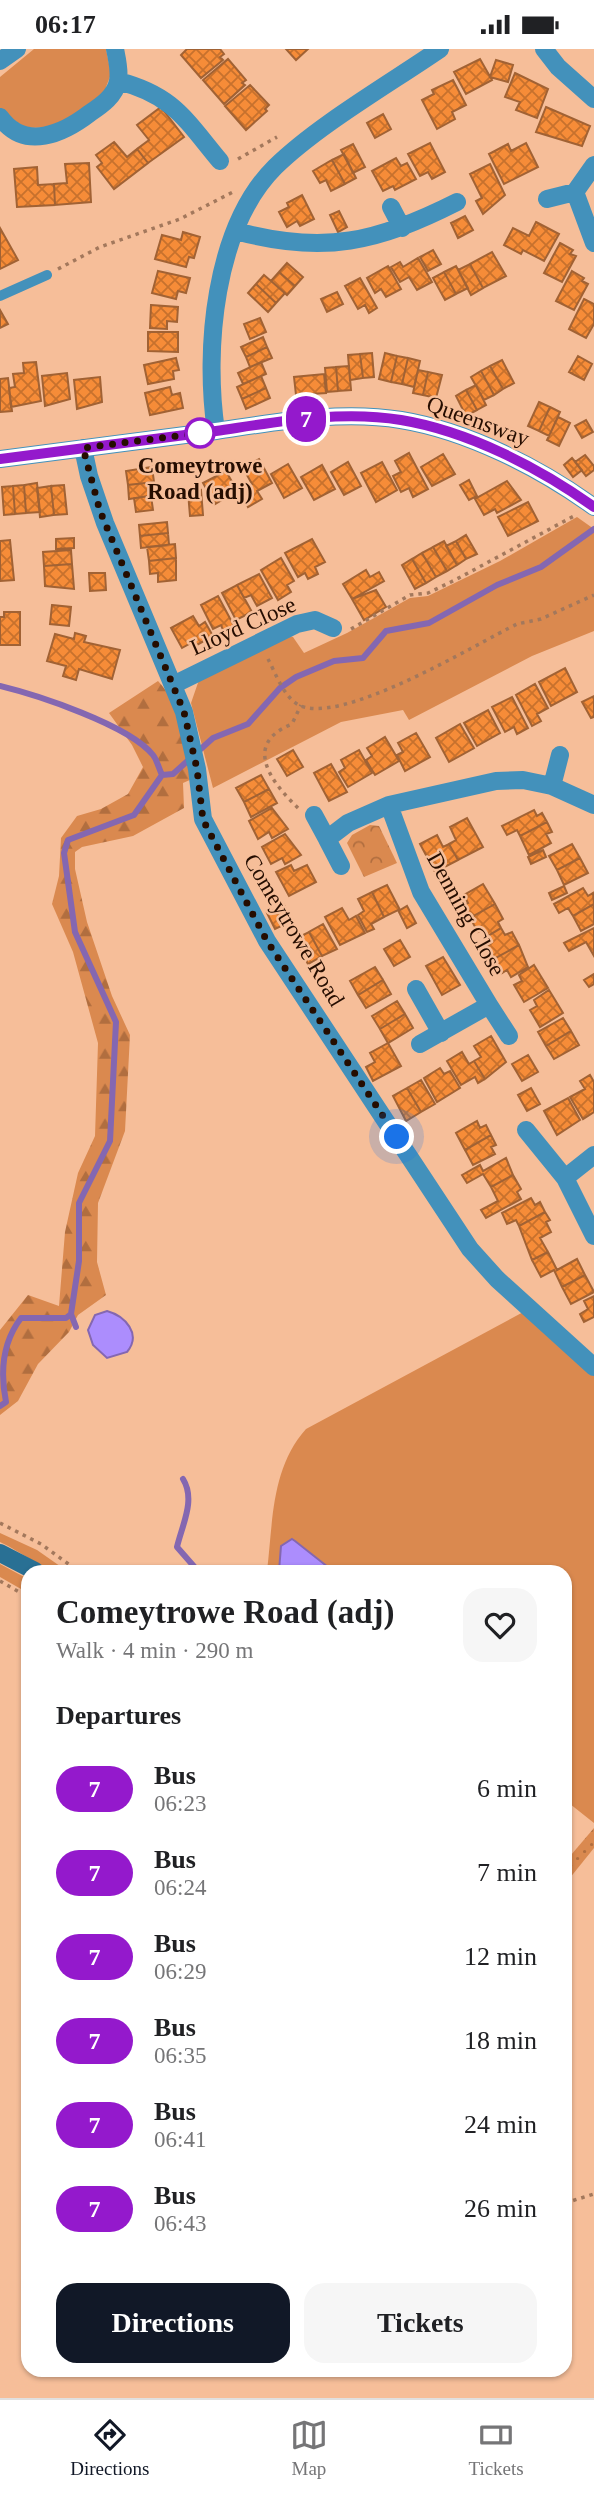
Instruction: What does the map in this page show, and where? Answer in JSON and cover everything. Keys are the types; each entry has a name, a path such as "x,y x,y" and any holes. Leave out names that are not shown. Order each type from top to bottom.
{"street":[{"path":"0,61 17,49"},
{"path":"0,117 4,123 33,137 64,132 104,103 118,81 115,49"},
{"path":"216,431 213,406 214,323 218,290 236,231 256,192 274,169 296,149 440,49"},
{"path":"544,49 558,67 594,99"},
{"path":"118,81 145,88 177,109 220,161"},
{"path":"547,199 575,192 594,165"},
{"path":"575,192 594,243"},
{"path":"236,231 310,244 363,238 402,228 457,202"},
{"path":"391,207 402,228"},
{"name":"Queensway","path":"0,459 326,417 402,420 488,448 536,469 591,504"},
{"name":"Comeytrowe Road","path":"83,448 100,511 173,685 192,741 203,820 267,941 470,1249 497,1279 594,1367"},
{"name":"Lloyd Close","path":"173,685 306,622 315,620 333,628"},
{"path":"552,786 560,755"},
{"path":"327,839 348,823 389,805 496,781 523,780 552,786 594,805"},
{"name":"Denning Close","path":"389,805 421,892 509,1036"},
{"path":"314,815 341,866"},
{"path":"416,989 441,1033"},
{"name":"Denning Close","path":"420,1044 489,1006"},
{"path":"526,1130 565,1178 594,1236"},
{"path":"565,1178 594,1155"},
{"path":"0,1553 23,1565"}],"lane":[{"path":"0,296 47,275"}],"path":[{"path":"220,161 239,159 278,137"},
{"path":"47,275 100,247 180,219 233,192 256,192"},
{"path":"333,628 345,631 410,595 428,593 541,536 591,504"},
{"path":"259,642 280,683 292,699 301,705 332,708 381,692 517,624 541,619 594,595"},
{"path":"301,705 292,725 279,729 266,743 265,764 296,807 314,815"},
{"path":"0,1523 41,1544 70,1565"},
{"path":"0,1581 21,1593"},
{"path":"572,2201 594,2194"}],"green space":[{"path":"34,49 106,49 111,74 103,95 59,127 26,128 0,111 0,77"},
{"path":"577,517 594,529 594,631 532,656 409,720 403,710 341,722 213,788 191,703 200,677 283,634 293,637 304,653 410,598 428,596 500,561"},
{"path":"158,681 178,714 185,740 192,779 183,783 184,808 133,836 82,847 75,852 75,869 87,922 112,996 130,1035 125,1131 98,1203 97,1262 106,1295 78,1315 69,1332 38,1364 18,1401 0,1415 0,1330 28,1295 59,1306 65,1232 78,1173 95,1136 98,1043 73,952 52,904 59,876 61,838 77,816 101,809 128,794 143,767 132,745 109,713"},
{"path":"370,825 379,826 397,863 364,877 347,843 352,835"},
{"path":"527,1310 594,1373 594,1823 572,1806 572,1565 325,1565 292,1539 281,1546 279,1565 268,1565 280,1478 295,1444 306,1429"},
{"path":"0,1533 37,1550 58,1565 41,1565 0,1542"},
{"path":"0,1564 21,1575 21,1589 0,1577"},
{"path":"594,1828 594,1848 572,1875 572,1854"}],"shaded area":[{"path":"107,1311 125,1321 133,1339 127,1352 107,1358 93,1345 88,1330 95,1315"},
{"path":"292,1539 325,1565 279,1565 281,1546"}],"building":[{"path":"187,49 220,49 224,54 220,57 223,60 201,78 181,55"},
{"path":"286,49 308,49 296,60"},
{"path":"228,59 246,80 242,83 245,85 224,104 203,80"},
{"path":"480,59 492,80 466,94 454,72"},
{"path":"496,60 513,65 508,82 490,77"},
{"path":"515,73 548,89 537,118 516,110 520,102 505,97"},
{"path":"453,80 466,105 452,112 455,119 437,129 422,100 434,94 432,90"},
{"path":"250,85 269,105 265,109 267,111 246,130 225,106"},
{"path":"161,107 184,137 148,163 137,149 149,140 137,125"},
{"path":"546,107 590,126 582,146 536,132"},
{"path":"383,114 391,129 375,138 367,123"},
{"path":"114,142 127,157 137,149 148,163 114,189 97,167 102,163 96,155"},
{"path":"430,143 445,172 432,179 428,172 420,176 408,154"},
{"path":"526,143 538,167 504,184 489,154 508,144 511,151"},
{"path":"353,144 365,167 353,173 341,150"},
{"path":"344,154 356,178 345,184 332,160"},
{"path":"396,158 401,166 407,163 416,179 395,190 393,186 383,191 372,171"},
{"path":"332,160 345,184 331,191 326,180 320,183 313,171"},
{"path":"89,163 91,202 55,205 54,184 67,183 65,164"},
{"path":"490,164 505,195 483,214 476,201 482,198 470,174"},
{"path":"37,167 38,185 54,184 55,205 17,207 14,169"},
{"path":"302,195 314,219 300,226 297,221 287,227 279,212 289,207 287,203"},
{"path":"339,211 347,227 338,232 330,215"},
{"path":"465,216 473,230 458,238 451,223"},
{"path":"536,222 559,234 544,261 523,250 521,254 504,245 513,228 529,236"},
{"path":"0,228 18,260 0,269"},
{"path":"183,232 200,237 194,258 189,257 186,267 155,259 162,235 181,240"},
{"path":"560,243 573,250 570,254 576,256 562,282 544,273"},
{"path":"433,250 441,264 428,271 420,257"},
{"path":"492,252 506,276 483,288 470,264"},
{"path":"418,258 432,282 417,290 409,277 400,282 391,267 400,262 403,267"},
{"path":"287,263 303,277 295,286 279,272"},
{"path":"470,264 483,288 471,295 458,270"},
{"path":"388,266 401,289 386,297 381,289 375,293 367,278"},
{"path":"456,266 468,288 456,294 444,272"},
{"path":"158,271 190,278 186,293 178,291 176,299 152,293"},
{"path":"572,271 584,278 582,281 588,284 574,310 556,301"},
{"path":"279,272 295,286 287,295 271,281"},
{"path":"444,272 456,294 445,300 433,278"},
{"path":"264,275 285,293 276,303 256,284"},
{"path":"360,278 377,308 369,313 365,305 358,309 345,286"},
{"path":"256,284 276,303 268,312 248,293"},
{"path":"337,292 343,304 327,312 321,299"},
{"path":"584,299 594,304 594,324 586,338 569,329"},
{"path":"151,305 178,307 177,322 167,321 167,329 150,328"},
{"path":"0,310 8,324 0,328"},
{"path":"260,318 266,332 250,339 244,324"},
{"path":"148,332 178,332 178,352 148,351"},
{"path":"263,337 267,347 246,357 241,347"},
{"path":"267,347 272,358 250,367 246,357"},
{"path":"372,353 374,377 363,378 360,354"},
{"path":"385,353 397,356 391,382 379,379"},
{"path":"360,354 363,378 350,380 348,355"},
{"path":"397,356 408,358 402,384 391,382"},
{"path":"578,356 592,364 584,380 569,372"},
{"path":"176,358 179,370 173,371 174,379 148,384 144,365"},
{"path":"408,358 420,361 414,387 402,384"},
{"path":"502,360 514,383 503,389 490,366"},
{"path":"36,362 41,401 11,407 9,388 15,387 13,374 24,373 23,363"},
{"path":"261,362 266,374 243,384 238,373"},
{"path":"349,366 351,390 338,391 336,367"},
{"path":"490,366 503,389 494,395 481,371"},
{"path":"336,367 338,391 327,392 325,368"},
{"path":"418,370 428,372 423,395 413,393"},
{"path":"481,371 494,395 484,400 471,377"},
{"path":"428,372 442,375 436,398 423,395"},
{"path":"67,373 70,399 45,406 42,376"},
{"path":"324,374 326,393 296,395 294,377"},
{"path":"261,376 266,388 242,399 237,387"},
{"path":"100,377 102,402 77,409 74,380"},
{"path":"8,378 12,411 0,412 0,379"},
{"path":"476,385 486,405 477,410 466,390"},
{"path":"170,387 172,395 180,393 183,408 150,415 145,393"},
{"path":"266,388 270,398 246,409 242,399"},
{"path":"466,390 477,410 466,416 456,396"},
{"path":"539,402 550,407 539,431 528,426"},
{"path":"550,407 560,412 549,436 539,431"},
{"path":"558,417 570,423 559,446 547,440"},
{"path":"586,420 593,432 582,438 575,426"},
{"path":"409,453 428,489 413,497 409,488 401,492 393,476 401,472 395,461"},
{"path":"443,454 455,474 432,486 421,467"},
{"path":"585,455 594,466 594,470 586,476 575,462"},
{"path":"572,458 582,470 573,477 564,465"},
{"path":"259,459 272,483 257,491 262,499 248,507 239,490 252,484 243,468"},
{"path":"348,462 361,486 344,495 331,472"},
{"path":"382,462 397,490 376,502 361,473"},
{"path":"288,464 302,488 284,498 271,474"},
{"path":"322,465 335,489 314,500 301,477"},
{"path":"152,467 154,482 128,485 126,471"},
{"path":"226,471 237,491 215,504 203,483"},
{"path":"469,480 477,496 469,500 460,485"},
{"path":"507,481 521,500 497,513 495,509 484,515 475,499"},
{"path":"154,482 155,495 129,499 128,485"},
{"path":"37,483 40,512 26,513 24,485"},
{"path":"24,485 26,513 15,514 13,486"},
{"path":"64,485 67,514 54,515 51,486"},
{"path":"13,486 15,514 4,515 2,487"},
{"path":"51,486 54,515 40,517 37,488"},
{"path":"201,490 203,515 190,516 188,492"},
{"path":"151,496 153,510 136,512 134,498"},
{"path":"528,502 538,521 508,536 498,517"},
{"path":"167,522 168,533 140,536 139,525"},
{"path":"168,533 169,545 141,548 140,536"},
{"path":"466,535 477,554 466,559 456,541"},
{"path":"74,538 74,548 56,549 56,539"},
{"path":"312,539 325,562 315,567 318,574 308,579 305,573 298,577 285,553"},
{"path":"10,540 14,580 0,581 0,541"},
{"path":"444,541 457,565 447,571 433,547"},
{"path":"456,541 466,559 457,565 446,546"},
{"path":"175,544 176,558 149,561 147,547"},
{"path":"433,547 447,571 436,577 422,553"},
{"path":"71,550 72,564 44,566 43,552"},
{"path":"422,553 436,577 426,583 412,559"},
{"path":"176,558 176,580 158,582 158,573 150,574 149,561"},
{"path":"281,558 294,581 287,585 291,592 278,600 261,570"},
{"path":"412,559 426,583 415,589 402,565"},
{"path":"72,564 74,589 45,586 44,566"},
{"path":"366,570 370,577 379,572 384,581 352,599 343,584"},
{"path":"89,573 105,573 106,590 90,591"},
{"path":"259,574 272,598 257,606 251,595 244,598 237,585"},
{"path":"237,585 252,612 236,620 222,593"},
{"path":"376,590 386,607 364,620 352,599"},
{"path":"218,596 234,626 224,632 221,625 213,629 201,605"},
{"path":"52,605 71,607 69,626 50,624"},
{"path":"4,612 20,612 20,645 0,645 0,617 4,617"},
{"path":"193,616 199,626 205,622 213,636 193,647 191,643 182,648 171,628"},
{"path":"75,633 86,636 84,642 120,650 112,679 79,669 76,680 63,676 66,666 47,661 55,634 74,639"},
{"path":"565,668 577,692 551,706 539,682"},
{"path":"535,684 548,708 537,714 541,721 532,726 516,695"},
{"path":"594,696 594,717 591,718 582,702"},
{"path":"512,697 528,728 517,734 514,727 505,732 492,707"},
{"path":"488,710 500,733 477,746 464,723"},
{"path":"460,724 474,748 449,762 436,738"},
{"path":"416,733 430,757 405,771 397,755 403,752 398,743"},
{"path":"385,737 399,761 375,775 366,760 372,756 367,748"},
{"path":"293,750 303,767 287,776 277,759"},
{"path":"359,750 372,773 348,787 339,772 345,768 341,760"},
{"path":"331,764 347,792 329,801 314,773"},
{"path":"261,775 269,789 244,802 236,788"},
{"path":"269,789 277,803 251,817 244,802"},
{"path":"272,808 288,829 272,838 269,832 258,839 249,821"},
{"path":"534,810 537,816 542,813 547,822 520,836 517,830 507,835 502,826"},
{"path":"467,818 483,847 458,860 449,844 456,840 450,827"},
{"path":"547,822 552,832 546,834 551,843 529,855 520,836"},
{"path":"285,834 301,855 285,864 282,858 271,864 262,847"},
{"path":"437,835 443,847 449,844 458,860 435,872 420,844"},
{"path":"572,844 580,858 557,870 549,856"},
{"path":"543,850 546,857 531,864 528,857"},
{"path":"580,858 588,873 564,885 557,870"},
{"path":"291,865 294,871 307,865 316,882 289,896 276,872"},
{"path":"483,884 495,904 470,918 463,905 468,903 464,895"},
{"path":"387,885 400,910 407,906 416,923 407,928 398,910 384,917 372,892"},
{"path":"564,886 567,893 552,900 549,893"},
{"path":"583,888 588,896 593,893 594,904 573,916 568,908 559,913 554,904"},
{"path":"372,892 384,917 371,924 374,929 367,932 358,915 364,911 358,899"},
{"path":"495,904 503,919 498,922 501,928 486,937 482,930 478,932 470,918"},
{"path":"594,904 594,924 581,931 573,916"},
{"path":"284,905 292,921 275,929 267,913"},
{"path":"342,908 349,920 356,916 365,933 340,945 325,917"},
{"path":"323,924 337,949 322,956 309,932"},
{"path":"501,928 505,935 512,932 519,945 494,959 487,946 490,944 486,937"},
{"path":"594,928 594,956 586,942 569,951 564,943"},
{"path":"309,932 322,956 308,964 295,939"},
{"path":"400,940 410,957 394,966 384,949"},
{"path":"519,945 528,967 511,977 507,970 502,973 494,959"},
{"path":"443,957 460,985 442,995 426,966"},
{"path":"534,965 548,988 524,1002 514,985 522,981 519,975"},
{"path":"375,967 383,980 358,995 350,981"},
{"path":"594,974 594,984 589,987 584,980"},
{"path":"383,980 391,994 366,1008 358,995"},
{"path":"549,990 563,1013 540,1027 530,1010 537,1006 534,1000"},
{"path":"397,1001 405,1014 380,1029 372,1016"},
{"path":"405,1014 413,1028 388,1043 380,1029"},
{"path":"563,1018 571,1031 546,1046 538,1032"},
{"path":"571,1031 579,1045 554,1059 546,1046"},
{"path":"491,1036 506,1062 485,1079 474,1061 481,1057 474,1046"},
{"path":"388,1043 401,1066 373,1081 366,1067 375,1062 370,1053"},
{"path":"462,1052 469,1064 474,1061 485,1079 478,1083 475,1077 461,1085 447,1061"},
{"path":"528,1055 538,1072 522,1081 512,1064"},
{"path":"440,1068 444,1074 450,1071 460,1088 437,1102 424,1078"},
{"path":"590,1075 594,1082 594,1112 583,1119 570,1097 585,1089 580,1081"},
{"path":"421,1080 435,1104 421,1112 407,1088"},
{"path":"407,1088 421,1112 406,1121 393,1096"},
{"path":"531,1088 540,1104 527,1111 518,1095"},
{"path":"568,1098 580,1120 557,1135 544,1111"},
{"path":"477,1121 480,1128 486,1125 491,1135 465,1150 456,1133"},
{"path":"491,1135 496,1145 491,1147 495,1154 473,1165 465,1150"},
{"path":"506,1158 513,1175 491,1187 483,1174 467,1183 462,1175 480,1165 483,1171"},
{"path":"513,1175 521,1189 517,1192 521,1199 486,1218 481,1210 498,1201 491,1187"},
{"path":"531,1198 535,1205 540,1202 545,1212 519,1226 516,1220 507,1224 502,1213"},
{"path":"545,1212 550,1220 546,1222 551,1232 540,1238 548,1252 532,1260 519,1226"},
{"path":"548,1252 557,1270 577,1259 585,1275 562,1287 554,1270 541,1277 532,1260"},
{"path":"585,1275 594,1292 571,1304 562,1287"},
{"path":"594,1296 594,1317 584,1322 580,1314 588,1309 584,1301"}],"waterway":[{"path":"0,1406 6,1402 3,1380 6,1348 21,1318 66,1318 71,1314 79,1261 79,1203 110,1141 116,1022 75,932 64,853 68,840 134,815 162,775 173,774 213,738 248,724 280,688 296,677 334,661 363,658 386,631 429,623 497,585 541,567 594,529"},
{"path":"0,686 36,696 104,722 141,744 156,759 162,775"},
{"path":"71,1314 76,1327"},
{"path":"183,1479 187,1487 188,1504 177,1547 193,1565"}],"bus line":[{"name":"7","path":"0,459 273,422 363,416 402,420 488,448 536,469 594,507"}],"place":[{"name":"Comeytrowe Road (adj)","path":"200,433"}],"route":[{"path":"200,433 83,448 89,477 130,587 184,712 197,769 203,820 267,941 397,1137"}]}
